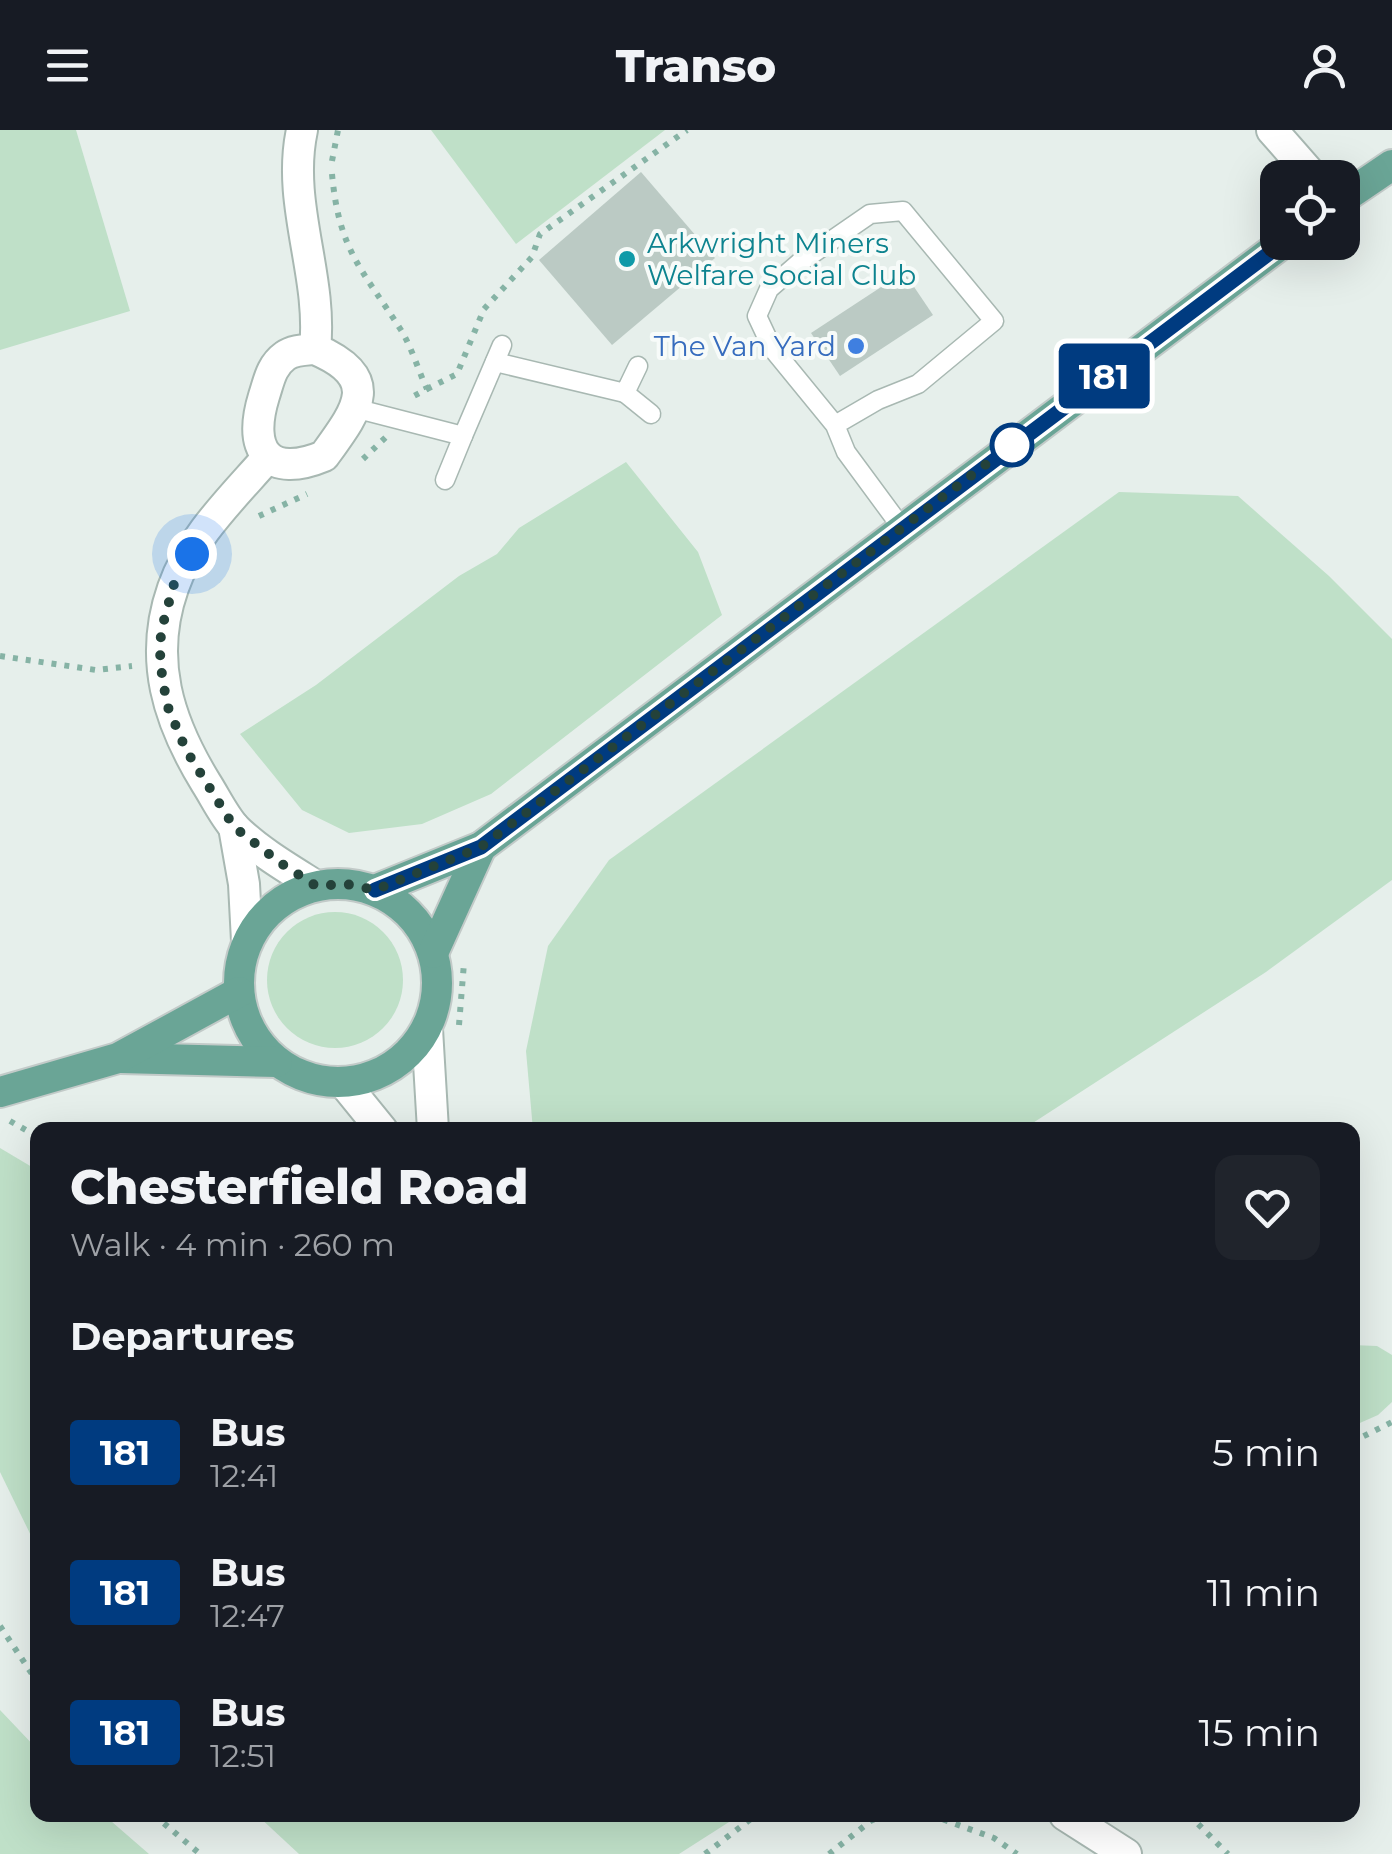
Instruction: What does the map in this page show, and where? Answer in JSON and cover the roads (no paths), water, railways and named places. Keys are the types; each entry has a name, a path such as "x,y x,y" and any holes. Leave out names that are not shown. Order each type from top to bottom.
{"main road":[{"path":"1360,186 1392,164"},
{"path":"375,890 481,847 1260,260"},
{"path":"433,953 481,847"},
{"path":"118,1058 277,1062 320,1081 343,1082 369,1078 392,1067 412,1050 427,1028 436,1004 438,978 433,953 420,927 400,905 375,890 346,884 316,886 276,905 248,941 240,966 238,992 250,1031 277,1062"},
{"path":"0,1092 118,1058 238,992"}],"street":[{"path":"302,130 297,191 314,277 315,349"},
{"path":"1272,130 1298,160"},
{"path":"315,349 344,361 358,382 358,409 324,456 286,466 267,458 258,442 260,409 273,367 288,353 315,349"},
{"path":"248,941 234,827 186,750 167,705 160,662 161,631 174,584 210,522 267,458"},
{"path":"234,827 316,886"},
{"path":"427,1028 433,1122"},
{"path":"343,1082 376,1122"},
{"path":"1075,1822 1126,1854"}],"lane":[{"path":"834,425 878,400 918,384 994,321 903,211 870,214 799,263 768,289 757,316 772,348 834,425 846,452 902,528"},
{"path":"445,480 498,354 624,392 651,414"},
{"path":"624,392 638,366"},
{"path":"358,409 463,436"}],"place":[{"name":"Arkwright Miners Welfare Social Club","path":"627,259"},
{"name":"The Van Yard","path":"856,346"}]}
